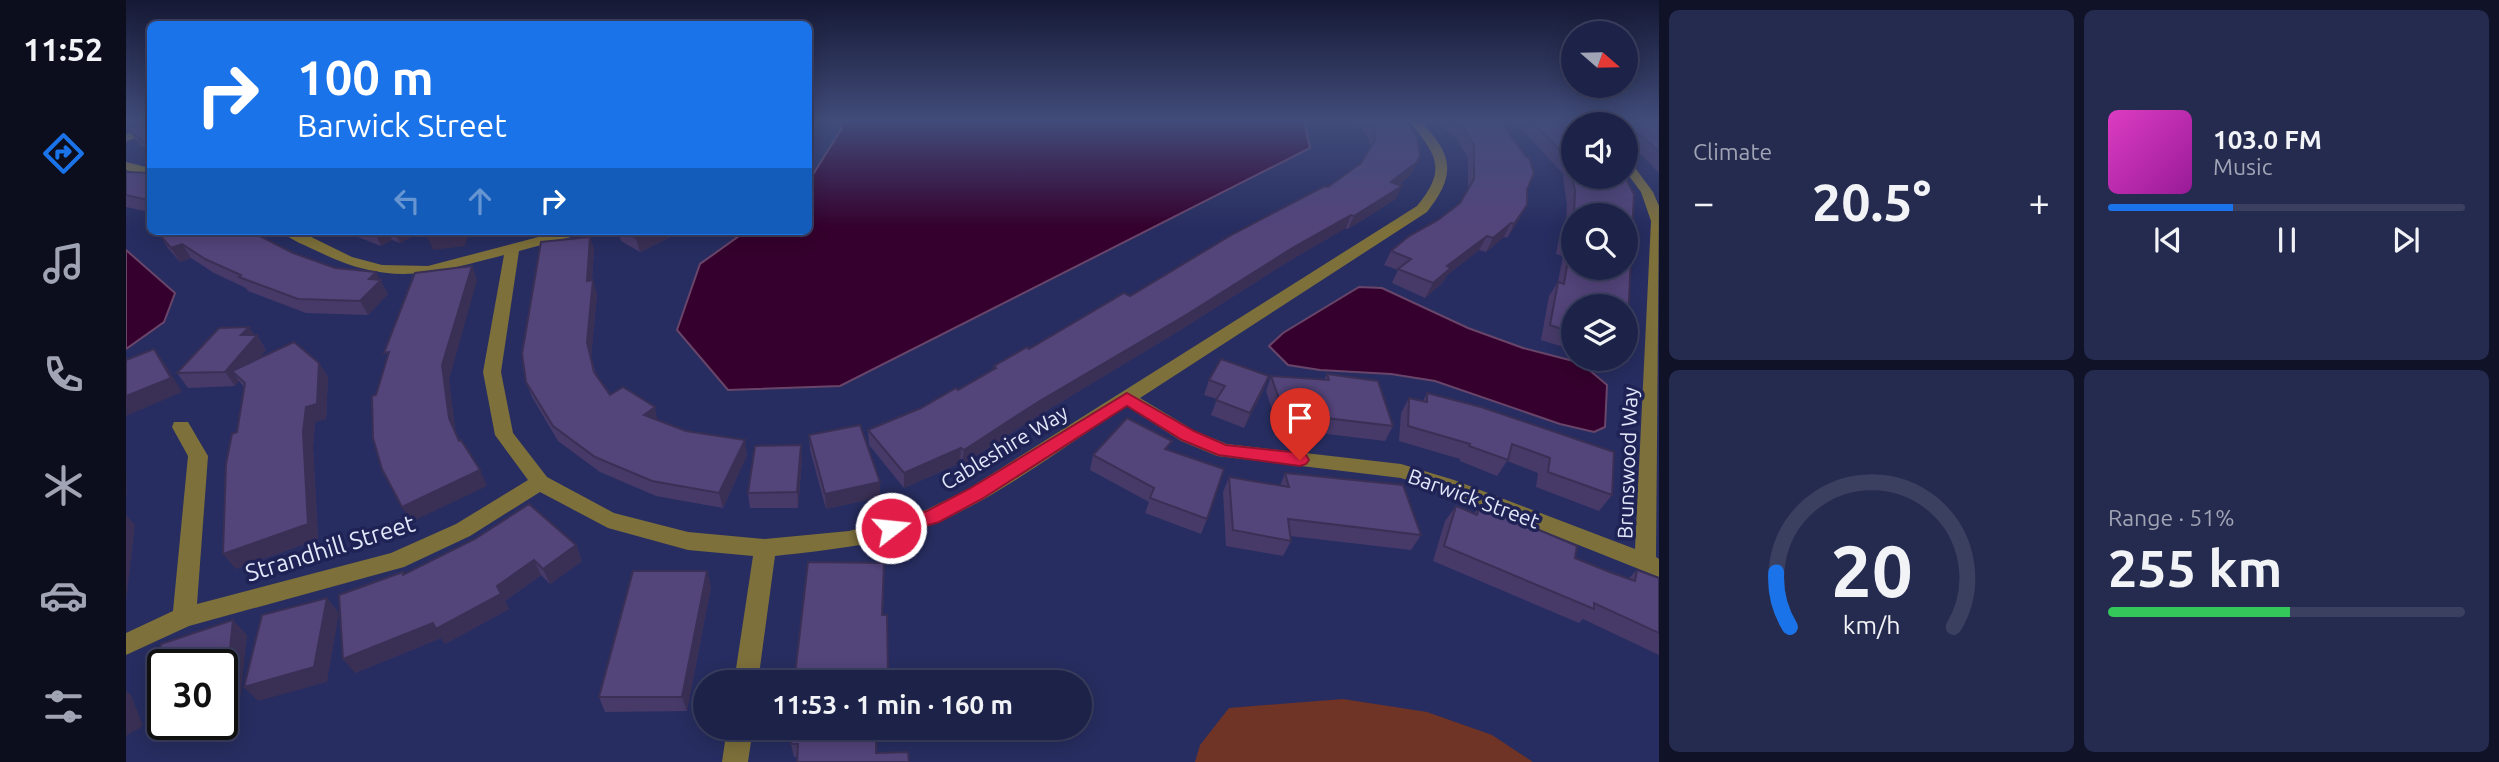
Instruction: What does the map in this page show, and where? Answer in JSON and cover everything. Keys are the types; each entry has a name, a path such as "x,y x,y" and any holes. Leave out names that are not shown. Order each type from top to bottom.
{"street":[{"name":"Cableshire Way","path":"512,249 492,372 504,435 540,482 608,520 688,541 765,548 849,540 932,516 975,494 1422,209 1441,184 1443,165 1440,157"},
{"path":"126,166 147,171"},
{"name":"Brunswood Way","path":"1638,180 1647,192 1658,220 1652,566"},
{"path":"297,235 347,260 383,269 428,270 563,235"},
{"name":"Barwick Street","path":"1127,398 1188,436 1224,451 1401,471 1447,485 1652,566"},
{"path":"181,427 198,456 184,617"},
{"name":"Strandhill Street","path":"126,644 184,617 396,561 463,530 540,482"},
{"path":"748,670 765,548"},
{"path":"735,762 738,740"}],"shaded area":[{"path":"824,157 1293,157 840,386 728,390 677,330 700,264 740,235 812,235 812,176"},
{"path":"126,250 175,293 164,322 126,349"},
{"path":"1359,287 1382,288 1468,328 1523,348 1561,358 1561,371 1590,371 1607,385 1605,427 1594,432 1560,424 1435,381 1391,374 1320,370 1288,365 1269,346 1283,333"},
{"path":"1343,699 1427,712 1492,735 1533,762 1195,762 1200,745 1229,708"}],"building":[{"path":"1365,157 1419,157 1417,162 1391,182 1402,186 1354,216 1351,215 1294,247 1186,315 1038,402 964,450 961,448 904,473 868,430 921,408 956,388 958,390 996,368 994,366 1027,347 1029,349 1124,293 1130,296 1233,234 1325,186 1328,187 1361,163"},
{"path":"1474,157 1526,157 1529,158 1534,173 1527,190 1527,205 1514,224 1511,223 1493,238 1487,236 1447,266 1451,268 1433,283 1398,269 1411,259 1391,251 1460,203 1474,179"},
{"path":"126,172 147,173 147,200 126,195"},
{"path":"1631,189 1634,203 1574,203 1575,191"},
{"path":"160,235 258,235 293,253 335,268 376,272 369,279 381,280 360,301 298,299 239,277 241,275 205,259 182,244 171,248"},
{"path":"590,237 587,281 593,280 587,342 594,372 610,395 623,387 655,407 644,415 686,431 745,440 719,493 652,481 595,457 553,426 526,382 522,354 541,242"},
{"path":"472,266 442,365 449,418 459,441 461,440 480,470 402,507 382,469 373,438 372,396 376,395 389,352 384,353 415,273"},
{"path":"1565,280 1630,280 1629,294 1561,294 1561,329 1550,325 1558,282 1564,284"},
{"path":"249,327 241,335 257,335 225,372 177,373 219,328"},
{"path":"294,342 319,363 317,404 306,407 303,432 308,524 223,554 226,464 232,434 237,432 245,383 232,371"},
{"path":"154,349 171,378 126,396 126,360"},
{"path":"1221,359 1269,376 1250,413 1216,400 1225,386 1209,380"},
{"path":"1327,374 1378,381 1393,426 1284,413 1271,376 1329,380"},
{"path":"1427,393 1481,407 1614,452 1612,495 1548,472 1550,458 1512,444 1508,460 1469,446 1470,444 1408,426 1409,398 1427,402"},
{"path":"1127,418 1172,441 1165,449 1224,469 1207,519 1150,498 1154,488 1093,455"},
{"path":"860,425 880,482 825,494 809,435"},
{"path":"801,445 797,492 748,493 755,446"},
{"path":"1285,473 1403,485 1421,535 1288,519 1291,541 1233,530 1229,477 1289,487"},
{"path":"529,504 576,545 543,569 534,560 497,586 501,594 436,629 433,623 343,659 339,595 403,572 403,575 475,539"},
{"path":"1480,505 1577,546 1575,558 1635,581 1637,570 1659,578 1659,633 1594,603 1594,609 1444,546 1456,506 1477,515"},
{"path":"808,562 884,563 882,615 887,615 888,670 796,670"},
{"path":"633,571 707,571 682,697 599,697"},
{"path":"327,598 314,667 244,687 262,615"},
{"path":"233,620 230,649 160,649 161,644"},
{"path":"792,740 876,740 876,753 908,752 909,762 797,762 798,744 791,744"}],"route":[{"path":"891,528 932,516 975,494 1127,398 1188,436 1224,451 1300,460"}]}
